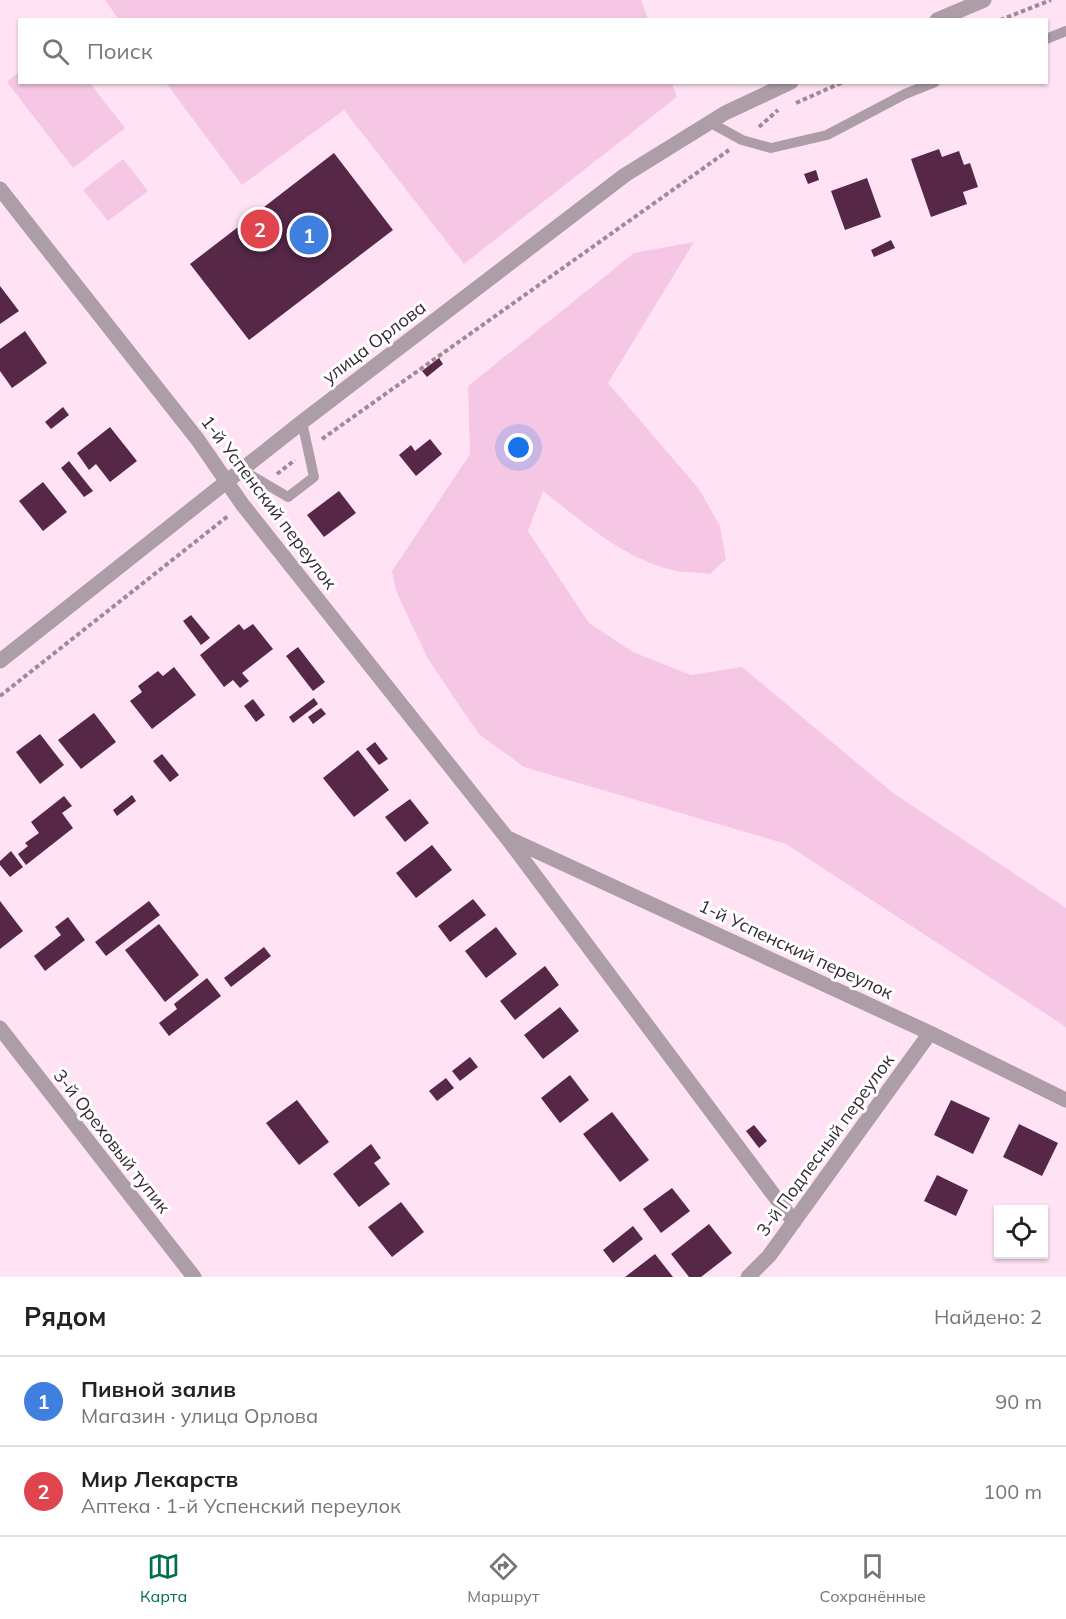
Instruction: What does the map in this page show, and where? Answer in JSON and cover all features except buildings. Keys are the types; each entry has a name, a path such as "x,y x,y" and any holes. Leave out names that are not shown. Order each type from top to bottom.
{"street":[{"path":"942,18 984,0"},
{"name":"улица Орлова","path":"0,661 302,422 626,175 711,123 786,84"},
{"name":"1-й Успенский переулок","path":"0,189 198,440 242,504 507,838 794,1222"},
{"name":"1-й Успенский переулок","path":"507,838 930,1033 1066,1100"},
{"name":"3-й Ореховый тупик","path":"0,1028 194,1277"},
{"name":"3-й Подлесный переулок","path":"748,1277 769,1256 930,1033"}],"lane":[{"path":"1048,39 1066,31"},
{"path":"711,123 742,140 771,148 827,135 905,94 930,84"},
{"path":"242,470 288,497 314,477 302,422"}],"path":[{"path":"1005,18 1051,0"},
{"path":"264,485 307,450 742,140 779,110 838,84"},
{"path":"0,696 242,504"}],"shaded area":[{"path":"105,0 641,0 648,18 118,18"},
{"path":"18,73 18,84 91,84 125,128 73,168 7,82"},
{"path":"167,84 672,84 677,97 464,264 344,110 242,185"},
{"path":"123,159 148,191 108,221 83,190"},
{"path":"694,242 608,383 699,489 720,526 726,559 710,574 673,570 650,563 617,546 587,526 543,491 528,531 589,623 633,652 691,675 742,667 893,793 1066,908 1066,1027 786,844 524,767 480,735 427,657 396,591 392,571 470,454 468,386 634,253"}],"place":[{"name":"Мир Лекарств","path":"260,229"},
{"name":"Пивной залив","path":"309,235"}]}
